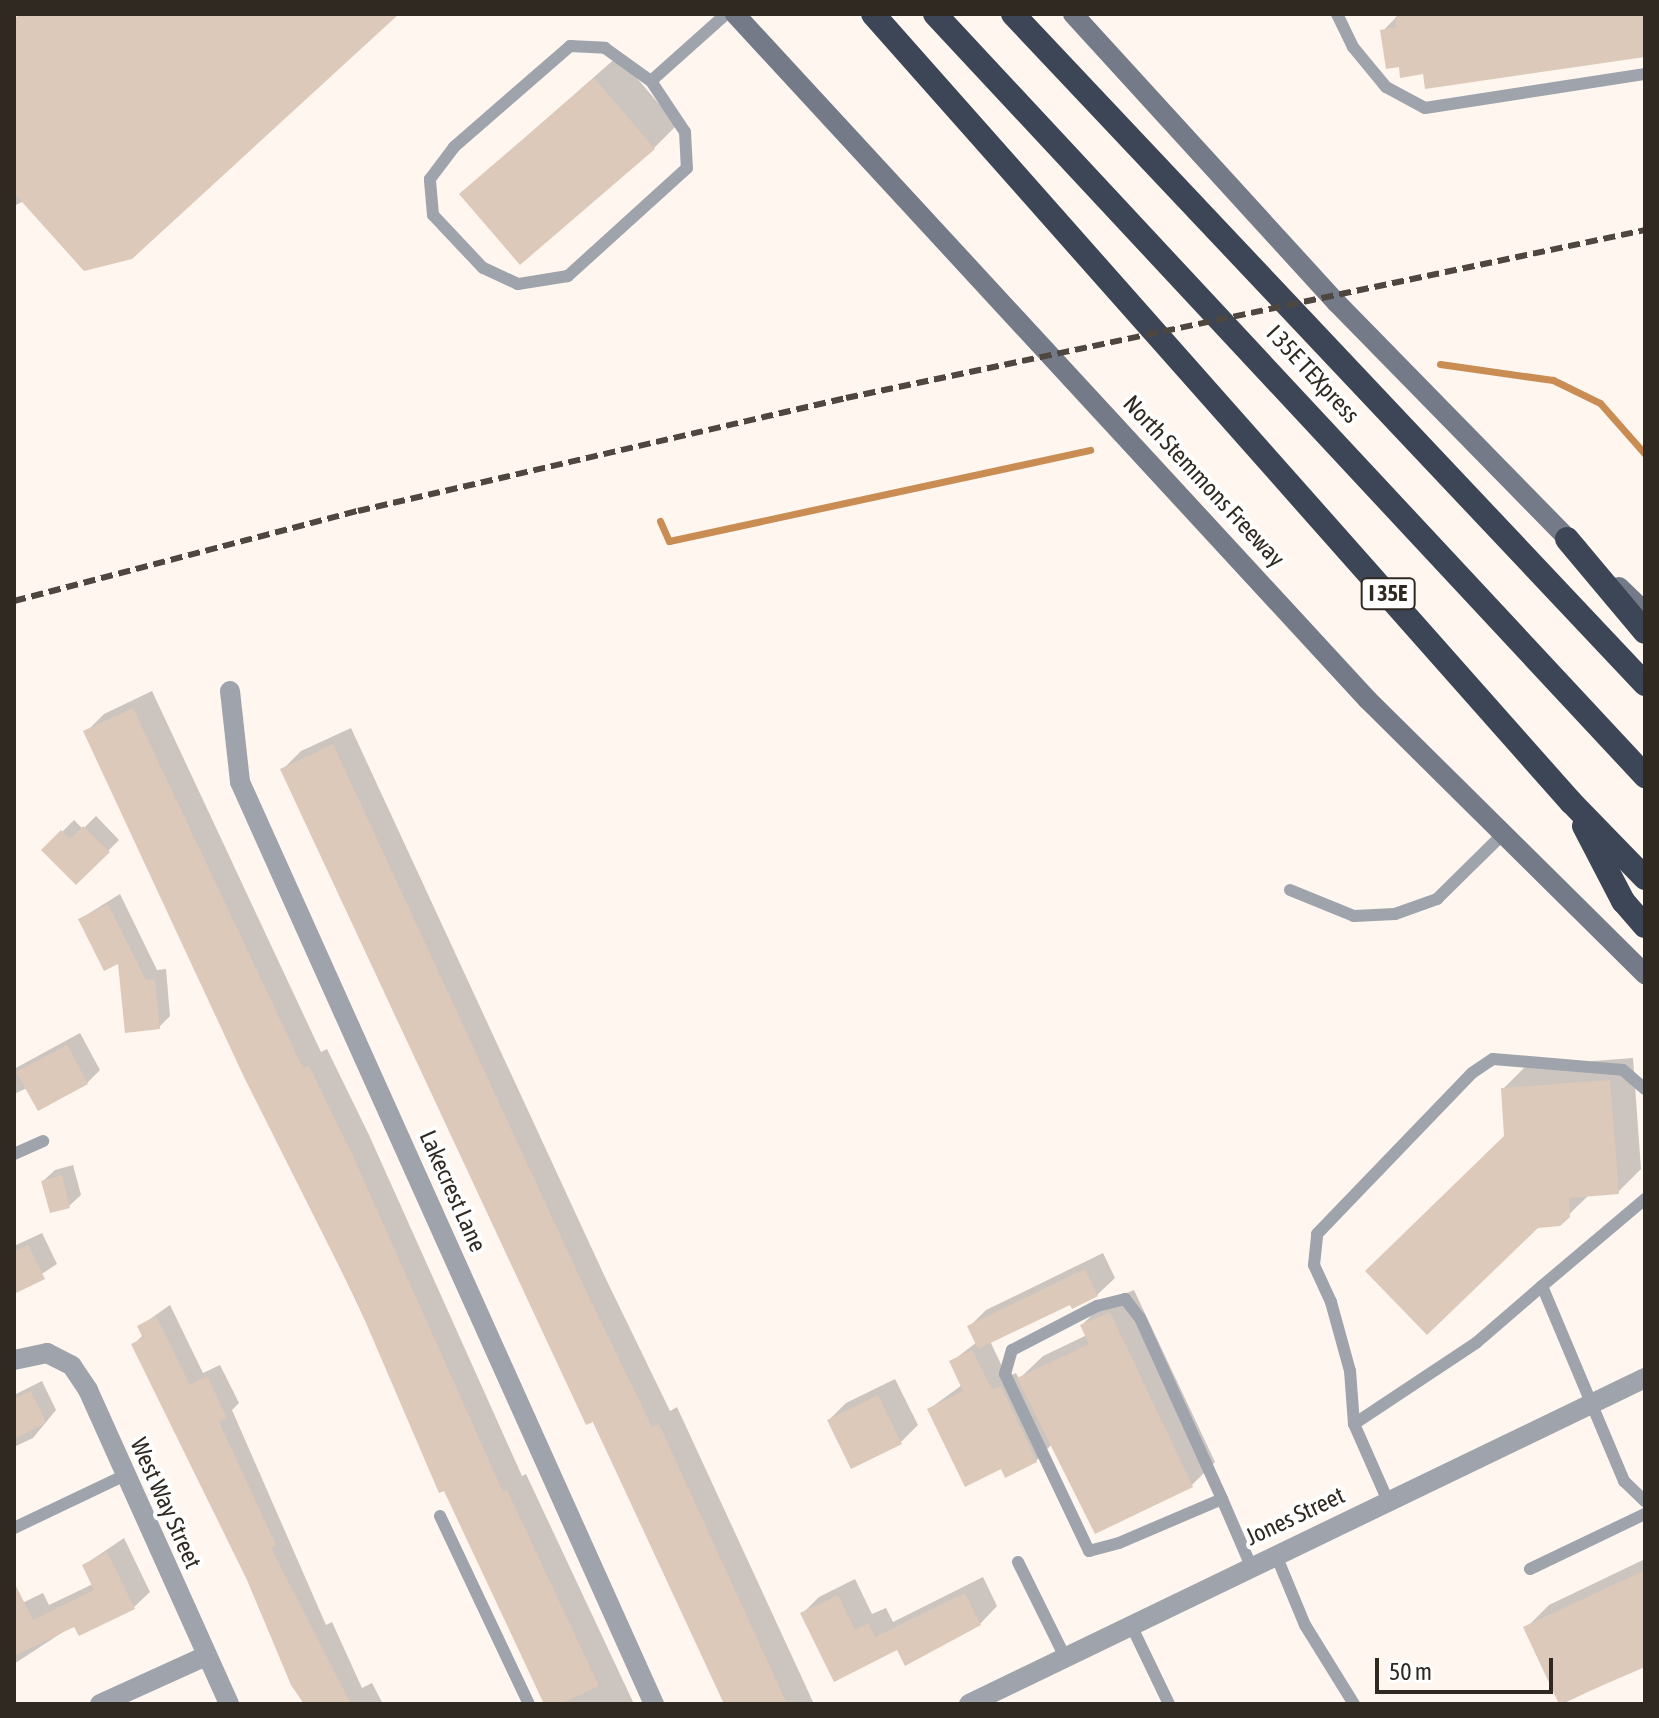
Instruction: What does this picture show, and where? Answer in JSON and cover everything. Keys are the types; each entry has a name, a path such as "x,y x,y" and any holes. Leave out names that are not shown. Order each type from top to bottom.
{"highway":[{"name":"I 35E","path":"873,14 1571,802 1645,878"},
{"name":"I 35E TEXpress","path":"935,14 1645,776"},
{"path":"1013,14 1645,684"},
{"path":"1567,539 1645,632"},
{"path":"1571,802 1623,901 1645,926"}],"main road":[{"name":"North Stemmons Freeway","path":"735,14 1368,700 1645,974"},
{"path":"1073,14 1337,303 1567,539 1645,612"}],"street":[{"name":"Lakecrest Lane","path":"230,691 240,782 654,1704"},
{"name":"West Way Street","path":"22,1356 47,1353 72,1366 229,1704"},
{"name":"Jones Street","path":"979,1702 1064,1655 1645,1378"},
{"path":"100,1704 206,1656"}],"lane":[{"path":"651,81 726,14"},
{"path":"1343,16 1353,47 1386,87 1425,108 1645,74"},
{"path":"570,46 605,48 651,81 685,132 687,168 568,276 518,284 483,268 433,215 430,179 454,147 570,46"},
{"path":"1290,890 1354,916 1395,914 1437,899 1502,835"},
{"path":"1388,1501 1354,1424 1350,1371 1331,1302 1314,1265 1317,1234 1472,1073 1493,1059 1623,1070 1645,1089"},
{"path":"14,1154 43,1141"},
{"path":"1354,1424 1476,1343 1645,1199"},
{"path":"1542,1286 1589,1405 1624,1481 1645,1501"},
{"path":"1222,1499 1119,1543 1089,1551 1005,1374 1012,1350 1097,1306 1125,1299 1140,1318 1222,1499 1251,1566"},
{"path":"14,1528 125,1475"},
{"path":"1530,1569 1645,1514"},
{"path":"440,1516 529,1704"},
{"path":"1276,1555 1305,1625 1354,1704"},
{"path":"1018,1562 1064,1655"},
{"path":"1130,1623 1169,1704"}],"building":[{"path":"20,14 399,14 132,259 84,271 14,193 14,19"},
{"path":"1413,14 1645,14 1645,57 1425,89 1423,74 1400,78 1399,67 1386,69 1380,30 1396,27 1395,17"},
{"path":"594,78 655,149 520,265 459,194"},
{"path":"133,708 303,1068 309,1066 352,1154 503,1492 507,1490 599,1686 560,1704 544,1704 444,1491 439,1493 357,1302 244,1077 83,731"},
{"path":"333,744 588,1295 652,1427 659,1424 787,1704 724,1704 593,1422 586,1425 280,769"},
{"path":"83,826 110,852 76,885 41,850 61,830 70,839"},
{"path":"108,904 146,980 155,979 160,1029 125,1033 118,964 104,971 78,919"},
{"path":"67,1045 88,1084 38,1111 16,1072"},
{"path":"1610,1080 1619,1194 1569,1198 1570,1217 1560,1226 1538,1228 1427,1335 1365,1271 1504,1136 1501,1088"},
{"path":"62,1175 70,1208 50,1213 41,1181"},
{"path":"28,1245 45,1279 14,1294 14,1252"},
{"path":"1085,1269 1098,1296 1072,1309 1070,1305 978,1349 967,1326"},
{"path":"1110,1312 1193,1487 1095,1534 1017,1378 1089,1344 1080,1325"},
{"path":"156,1316 190,1385 207,1376 227,1418 219,1422 276,1545 271,1548 351,1704 304,1704 291,1685 247,1580 131,1344 143,1338 137,1326"},
{"path":"972,1350 992,1390 1001,1386 1037,1462 1005,1478 1001,1469 965,1487 927,1409 963,1391 949,1361"},
{"path":"31,1391 46,1423 14,1439 14,1399"},
{"path":"878,1395 902,1444 851,1469 827,1420"},
{"path":"107,1552 135,1609 79,1636 74,1627 14,1656 14,1582 33,1620 94,1590 82,1565"},
{"path":"1645,1570 1645,1667 1559,1704 1523,1627"},
{"path":"965,1593 981,1625 905,1666 897,1650 834,1682 800,1613 838,1595 855,1630 868,1623 875,1637"}],"waterway":[{"path":"1440,364 1553,380 1600,403 1645,454"},
{"path":"660,521 669,541 1090,450"}],"railway":[{"path":"14,601 358,511 846,398 1645,230"}]}
